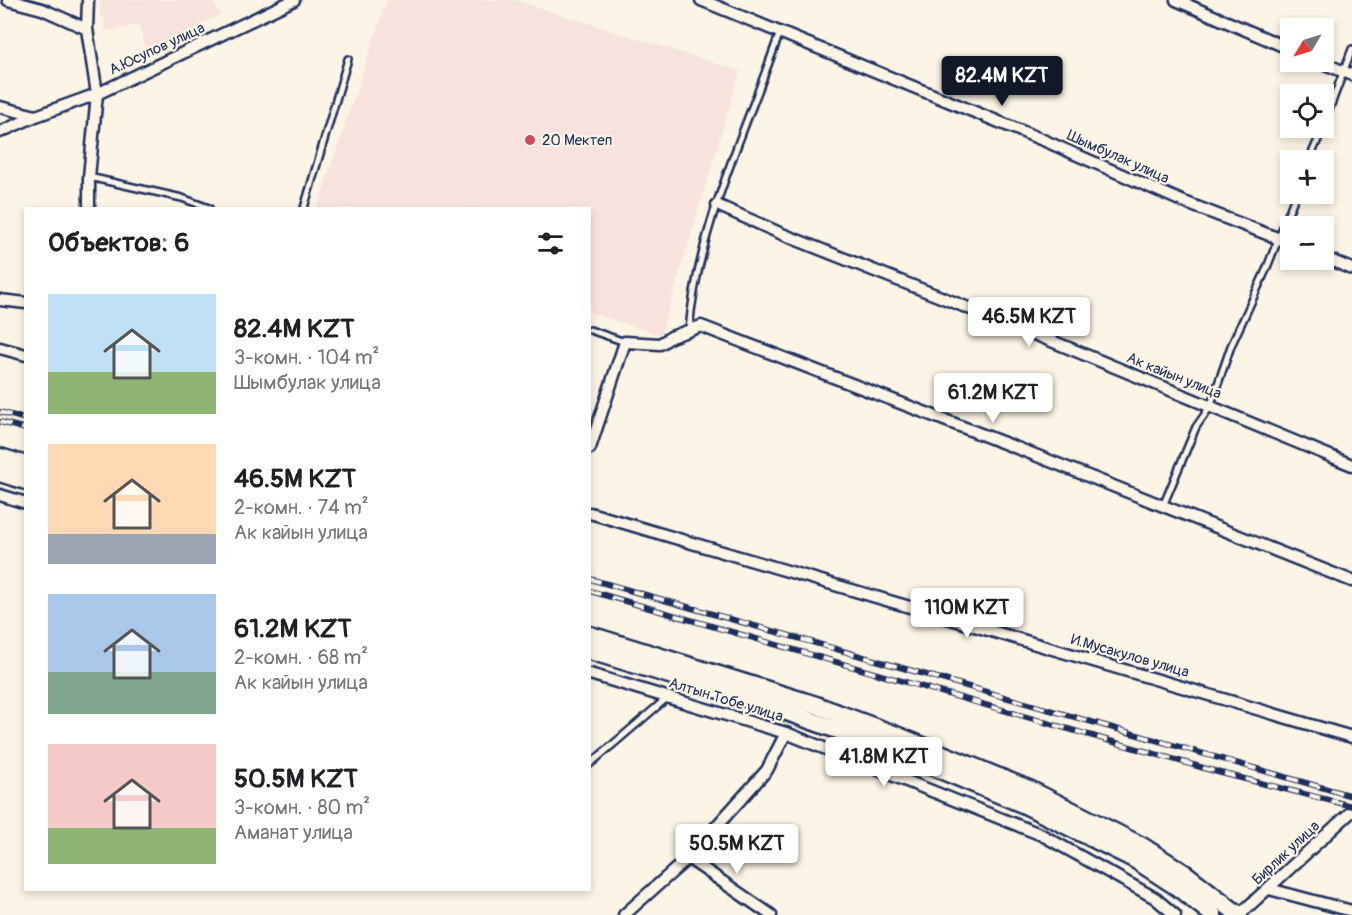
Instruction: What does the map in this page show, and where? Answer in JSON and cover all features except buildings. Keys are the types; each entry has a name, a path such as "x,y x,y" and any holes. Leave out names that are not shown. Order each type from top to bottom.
{"highway":[{"path":"0,457 24,464"},
{"path":"0,473 24,480"},
{"path":"591,635 816,705 1031,790 1142,846 1243,912"},
{"path":"591,651 780,710 885,747 1025,805 1134,859 1214,915"}],"street":[{"path":"8,0 42,9 87,29"},
{"name":"А.Юсупов улица","path":"80,0 88,5 87,29 97,94"},
{"name":"А.Юсупов улица","path":"0,132 97,94 294,0"},
{"name":"Шымбулак улица","path":"701,0 1043,140 1184,202 1278,238"},
{"path":"1176,0 1280,45"},
{"path":"89,207 89,177 97,94"},
{"path":"0,107 36,116"},
{"name":"Ак кайын улица","path":"717,205 782,234 1059,344 1352,465"},
{"path":"1334,262 1352,269"},
{"path":"0,300 24,303"},
{"path":"591,445 625,342 660,344 671,337 701,326 1352,581"},
{"path":"0,348 24,354"},
{"path":"0,495 24,502"},
{"name":"И.Мусакулов улица","path":"591,513 1352,737"},
{"name":"Алтын Тобе улица","path":"591,675 786,733 1042,835 1155,898 1175,915"},
{"path":"624,915 687,858 767,770 786,733"},
{"name":"Бирлик улица","path":"1243,912 1352,811"},
{"path":"687,858 771,915"},
{"path":"1269,889 1352,911"},
{"path":"1243,912 1259,915"}],"lane":[{"path":"689,330 697,269 717,205 780,32"},
{"path":"1334,102 1347,73 1352,49"},
{"path":"304,207 348,59"},
{"path":"89,177 182,198 206,207"},
{"path":"1163,506 1197,427 1210,407 1232,346 1292,204"},
{"path":"591,330 625,342"},
{"path":"591,763 667,698"}],"shaded area":[{"path":"100,0 212,0 220,15 146,52 140,25 105,31 104,18 100,17"},
{"name":"20 Мектеп","path":"387,0 515,0 740,71 661,335 591,313 591,207 317,207"}],"railway":[{"path":"0,412 24,418"},
{"path":"0,422 24,428"},
{"path":"591,579 1352,796"},
{"path":"591,591 1221,773 1352,806"}],"place":[{"name":"20 Мектеп","path":"530,140"}]}
